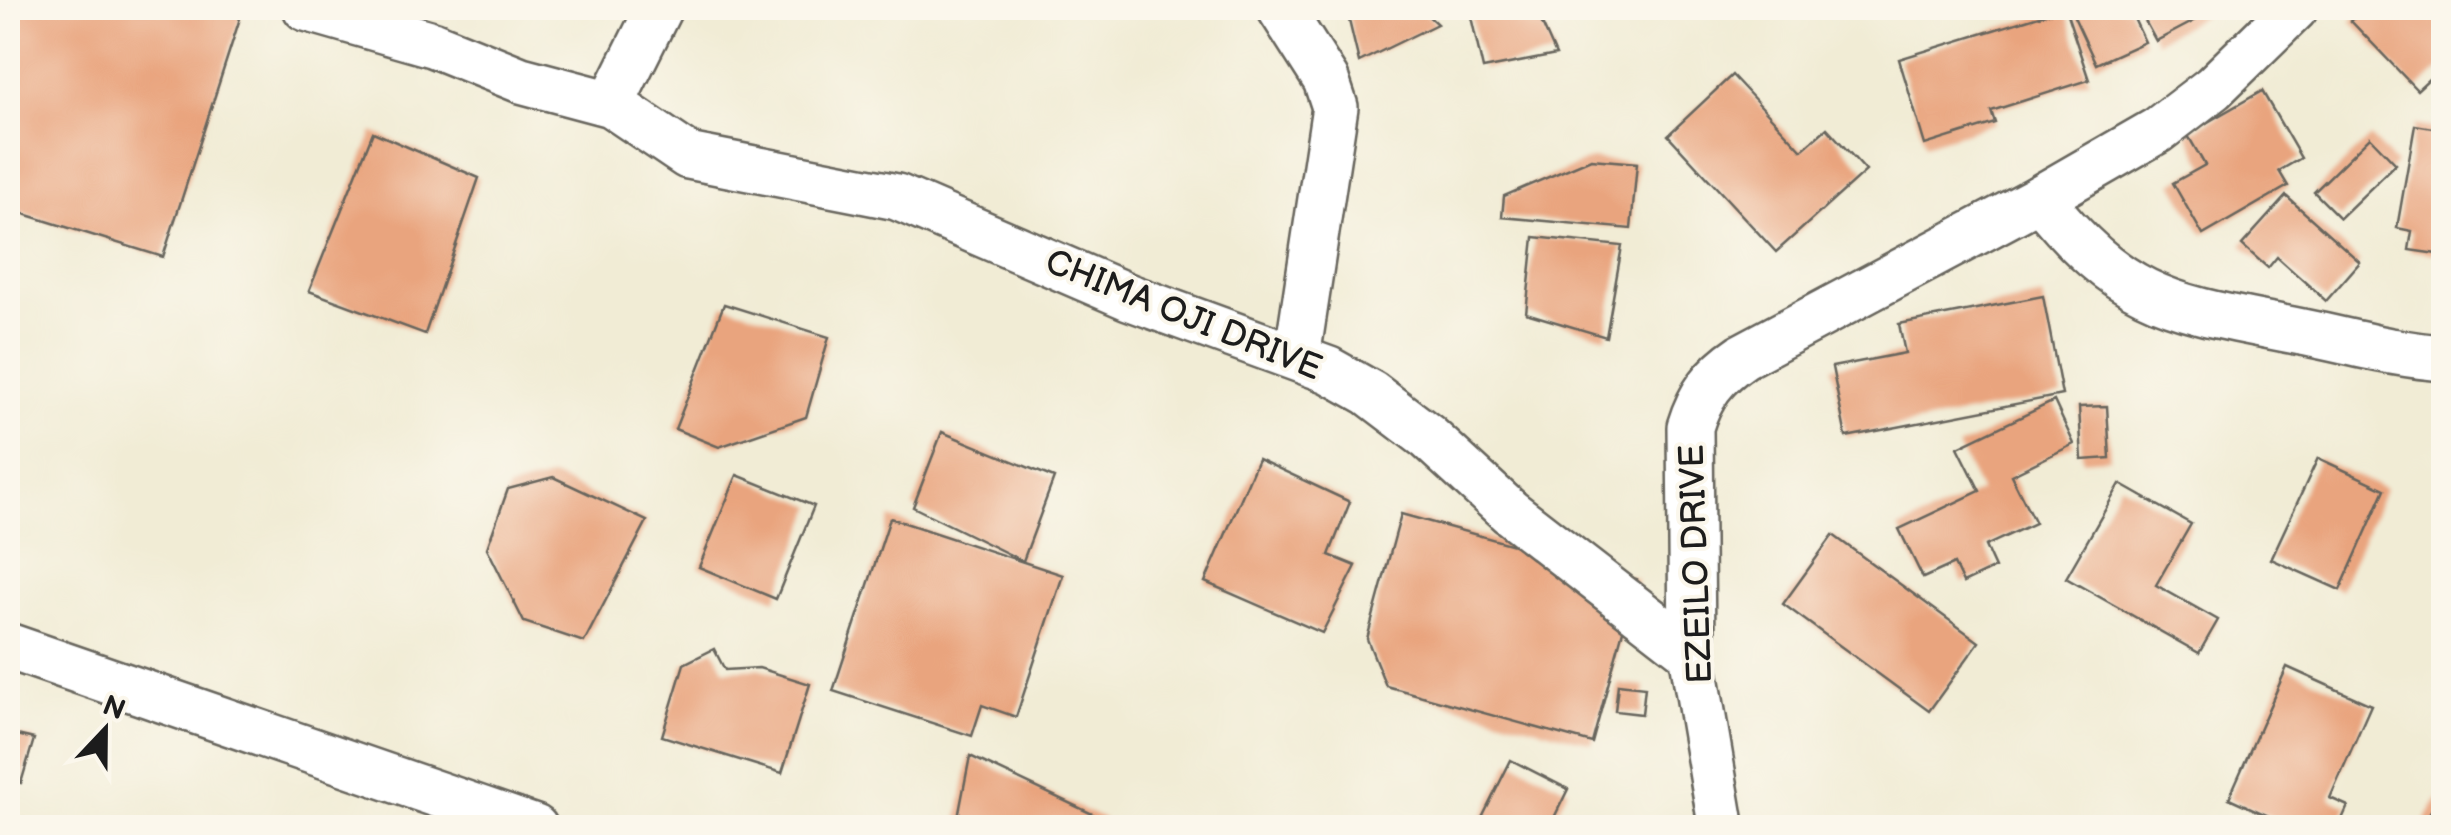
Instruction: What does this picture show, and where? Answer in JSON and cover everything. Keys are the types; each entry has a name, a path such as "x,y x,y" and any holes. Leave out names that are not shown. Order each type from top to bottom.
{"street":[{"name":"CHIMA OJI DRIVE","path":"306,8 432,44 521,80 611,104 688,156 897,198 1129,297 1296,357 1370,393 1524,523 1692,652"},
{"path":"611,104 659,8"},
{"path":"1280,8 1326,80 1335,107 1296,357"},
{"name":"EZEILO DRIVE","path":"1718,828 1720,818 1692,652 1690,426 1710,382 1768,342 2040,198 2158,130 2213,88 2295,8"},
{"path":"2040,198 2074,240 2110,272 2192,312 2444,358"},
{"path":"8,646 535,828"}],"building":[{"path":"8,8 228,8 242,12 163,257 8,209 8,62 12,43 8,42"},
{"path":"1346,8 1420,8 1437,24 1359,62"},
{"path":"1469,8 1535,8 1556,55 1483,69"},
{"path":"2065,8 2089,80 1991,111 1995,123 1925,145 1899,59"},
{"path":"2070,8 2129,8 2145,42 2096,64"},
{"path":"2138,8 2219,8 2156,41"},
{"path":"2365,8 2424,8 2432,16 2444,8 2444,65 2417,90 2351,21"},
{"path":"1732,75 1802,150 1827,128 1866,171 1776,252 1668,135"},
{"path":"2262,91 2301,158 2279,171 2288,186 2203,235 2173,183 2205,165 2187,134"},
{"path":"2415,125 2444,130 2444,255 2409,250 2412,231 2397,228"},
{"path":"373,132 479,178 425,334 309,291"},
{"path":"2370,137 2396,164 2340,218 2314,192"},
{"path":"1591,159 1637,163 1631,229 1502,217 1504,196"},
{"path":"2286,196 2360,262 2326,301 2277,257 2268,268 2242,245"},
{"path":"1534,237 1622,246 1606,337 1526,313"},
{"path":"2043,296 2062,395 1846,437 1832,367 1905,353 1899,324"},
{"path":"724,304 829,337 806,417 719,447 675,429"},
{"path":"2054,401 2074,444 2011,475 2035,523 1985,546 1995,568 1963,583 1954,564 1923,578 1899,529 1980,491 1958,447"},
{"path":"2107,406 2110,458 2082,460 2079,407"},
{"path":"942,432 1054,478 1023,561 913,507"},
{"path":"2318,458 2385,489 2340,590 2271,559"},
{"path":"1258,459 1350,502 1329,555 1356,566 1322,633 1205,582"},
{"path":"737,475 814,506 776,599 699,567"},
{"path":"553,477 647,521 584,642 524,622 487,548 508,489"},
{"path":"2120,484 2191,524 2156,585 2218,620 2199,653 2066,578"},
{"path":"1401,514 1637,579 1592,743 1386,686 1367,639"},
{"path":"890,518 1063,575 1016,717 982,705 972,736 833,691"},
{"path":"1833,535 1979,642 1929,711 1783,604"},
{"path":"714,649 725,670 759,668 810,684 782,773 662,736 684,664"},
{"path":"2287,667 2371,705 2330,798 2348,806 2338,828 2295,828 2229,798"},
{"path":"1618,684 1645,687 1642,714 1615,711"},
{"path":"17,735 34,739 21,783 8,780 8,759"},
{"path":"970,756 1105,820 1102,828 956,828"},
{"path":"1511,760 1568,789 1549,828 1477,828"},
{"path":"2444,790 2444,828 2420,828"}]}
